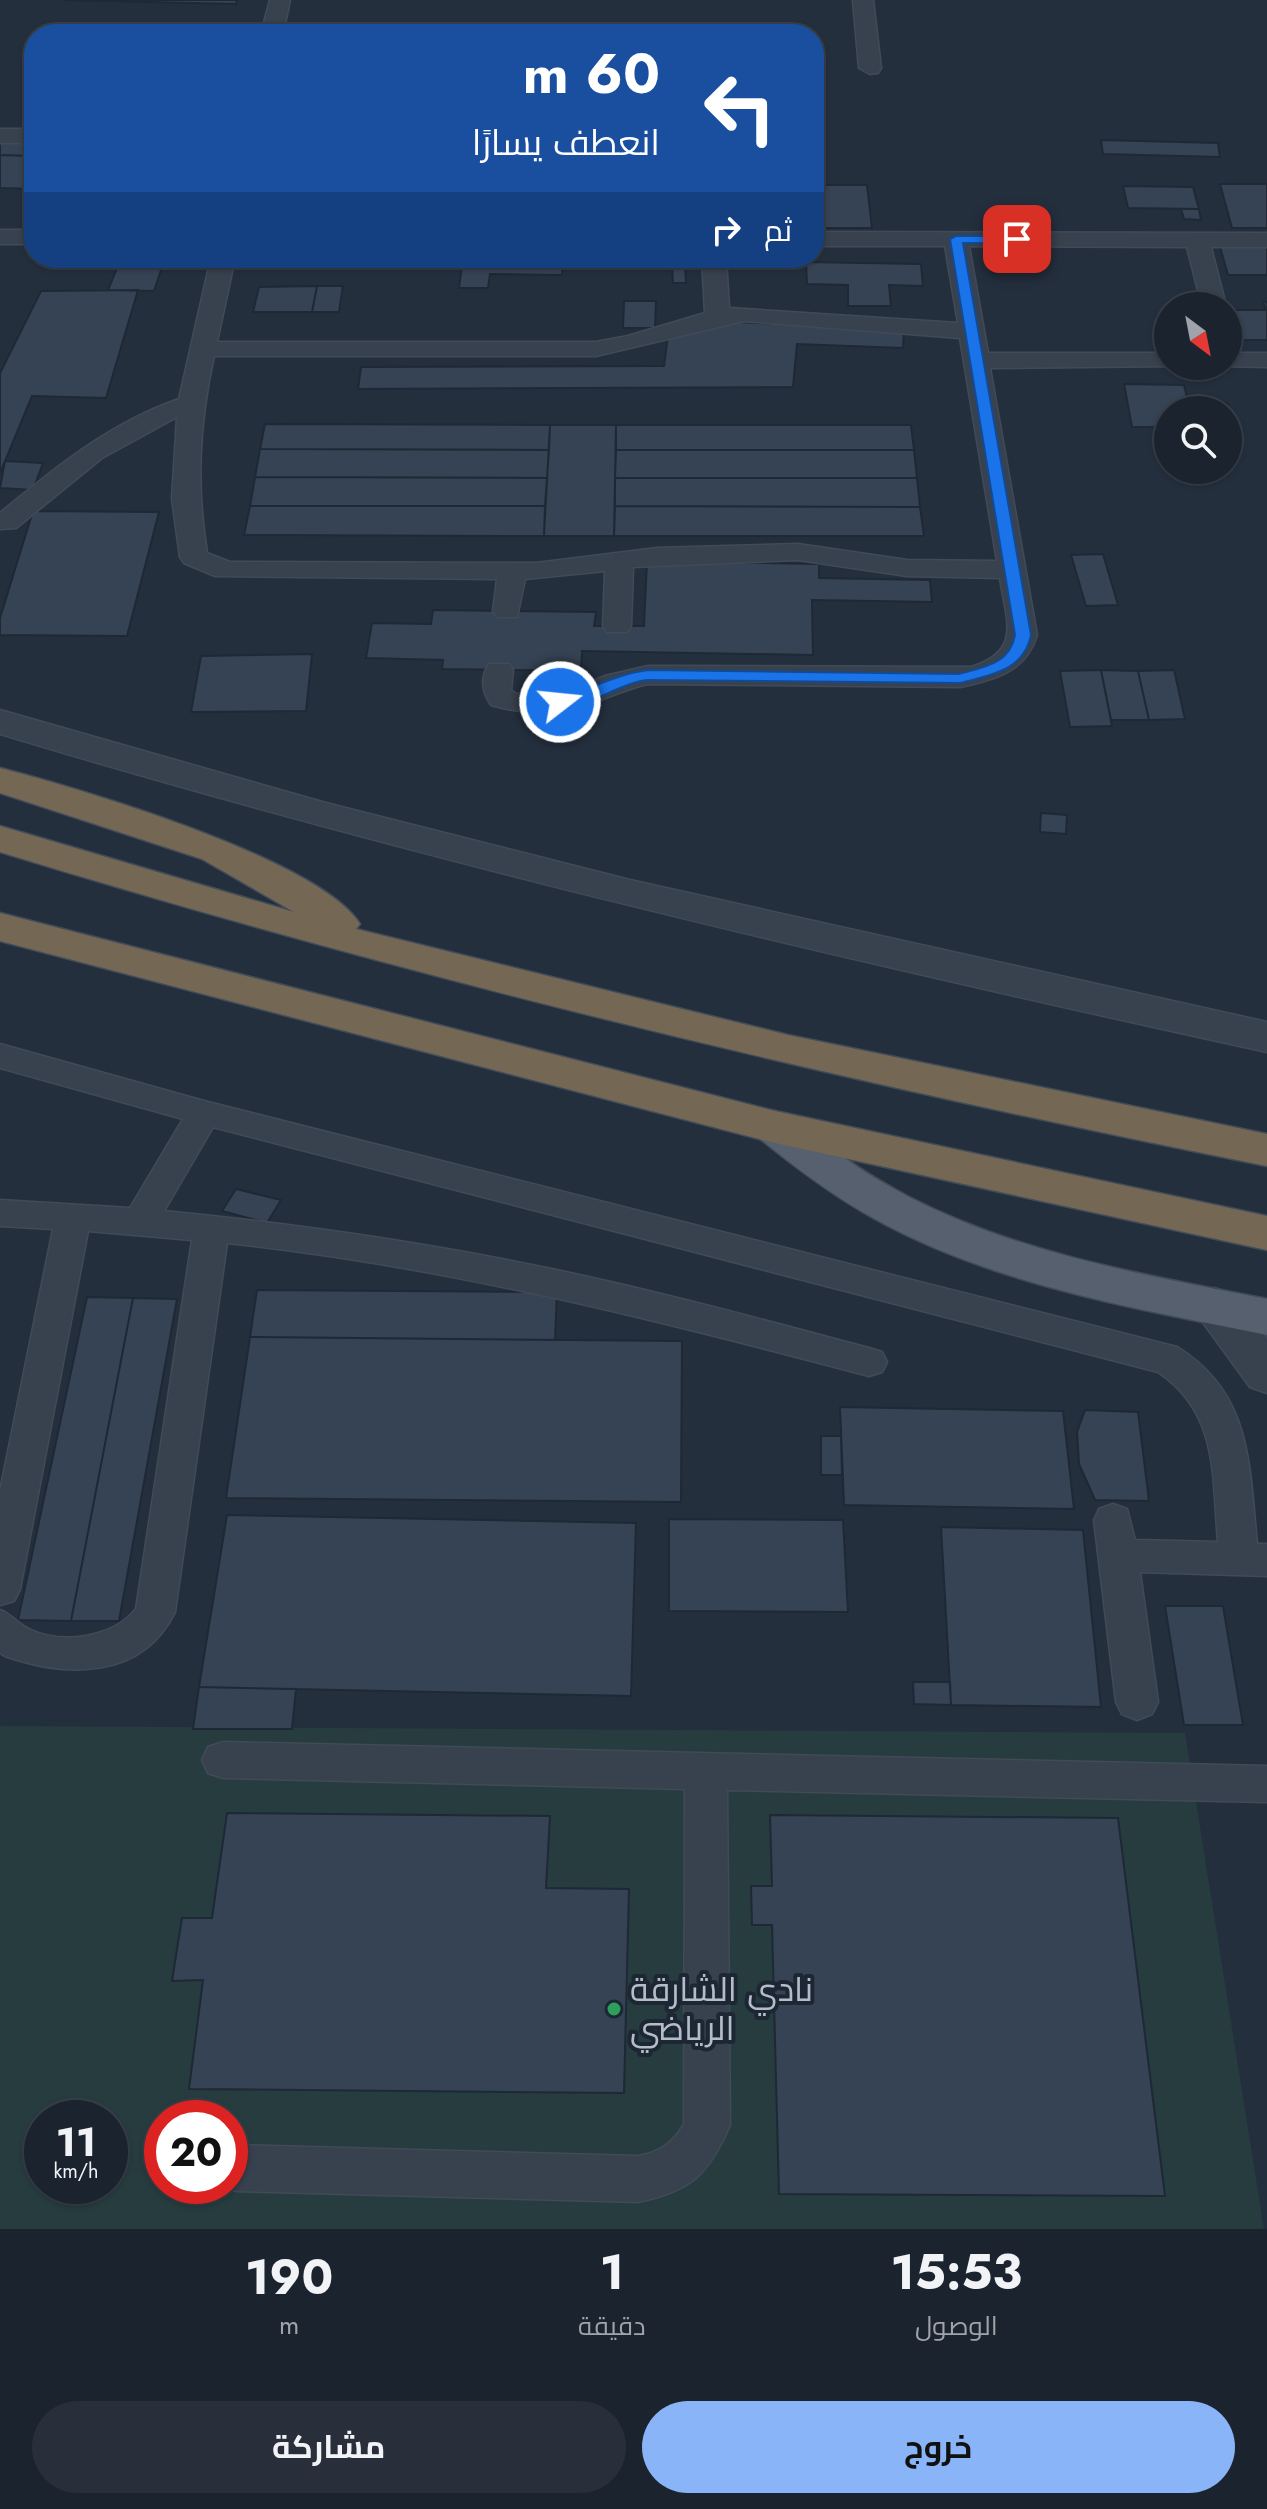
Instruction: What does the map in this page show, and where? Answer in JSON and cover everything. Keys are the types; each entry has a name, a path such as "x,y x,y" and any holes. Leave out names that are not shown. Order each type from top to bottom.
{"highway":[{"path":"0,780 216,850 299,896 374,948"},
{"path":"0,839 374,948 801,1054 1082,1115 1267,1150"},
{"path":"0,927 775,1127 1267,1233"}],"main road":[{"path":"775,1127 843,1180 981,1249 1033,1265 1267,1317"}],"street":[{"path":"0,722 249,795 655,897 1267,1037"},
{"path":"1214,1306 1267,1374"}],"lane":[{"path":"274,24 280,0"},
{"path":"863,0 870,68"},
{"path":"0,136 24,136"},
{"path":"0,237 24,237"},
{"path":"824,239 1267,240"},
{"path":"499,670 497,695 515,703 574,700 615,682 648,675 960,678 998,668 1021,647 1023,635 956,239"},
{"path":"1197,240 1210,292"},
{"path":"221,268 191,403 185,499 190,549 202,564 230,570 512,571 558,569 684,554 817,553 907,568 1012,570"},
{"path":"715,268 717,317"},
{"path":"203,349 596,349 641,342 717,317 744,314 973,332"},
{"path":"977,361 1154,360"},
{"path":"1242,360 1267,360"},
{"path":"6,522 99,445 141,420 191,403"},
{"path":"615,682 619,560"},
{"path":"507,611 512,571"},
{"path":"0,1056 204,1113 1164,1357 1206,1391 1222,1421 1253,1559 1116,1538 1137,1702"},
{"path":"141,1220 204,1113"},
{"path":"0,1213 212,1227 499,1273 639,1302 869,1362"},
{"path":"0,1589 73,1216"},
{"path":"0,1627 15,1644 31,1650 97,1651 133,1638 147,1627 155,1612 212,1227"},
{"path":"223,1760 1267,1784"},
{"path":"248,2168 638,2179 662,2175 684,2163 699,2146 707,2125 706,1771"}],"green space":[{"name":"نادي الشارقة الرياضي","path":"0,1726 1185,1733 1264,2229 0,2229"}],"building":[{"path":"63,0 237,0 236,4"},
{"path":"1101,140 1218,143 1220,157 1103,154"},
{"path":"0,143 24,143 24,156 0,155"},
{"path":"0,155 24,156 24,189 0,188"},
{"path":"1220,184 1267,184 1267,228 1232,228"},
{"path":"824,185 867,185 872,228 824,228"},
{"path":"1123,186 1193,187 1199,209 1128,208"},
{"path":"1181,209 1199,209 1201,220 1184,219"},
{"path":"1220,247 1267,247 1267,275 1228,275"},
{"path":"824,262 921,264 923,286 889,285 891,306 848,306 848,285 807,284 806,268 824,268"},
{"path":"117,268 162,268 154,291 108,290"},
{"path":"462,268 562,268 562,275 490,274 488,288 459,288"},
{"path":"672,268 685,268 686,283 673,283"},
{"path":"317,286 312,312 253,312 259,287"},
{"path":"317,286 343,286 339,312 312,312"},
{"path":"138,290 106,398 32,396 0,473 0,373 41,291"},
{"path":"624,301 656,301 655,328 623,328"},
{"path":"1263,302 1267,302 1267,340 1242,340 1242,310 1266,310"},
{"path":"718,321 904,330 903,348 797,344 793,387 358,389 361,367 664,366 668,335"},
{"path":"1124,384 1184,385 1187,396 1154,396 1154,427 1132,427"},
{"path":"265,424 550,425 549,450 260,449"},
{"path":"550,425 616,425 614,536 544,536"},
{"path":"616,425 911,425 914,450 616,450"},
{"path":"260,449 549,450 547,478 255,477"},
{"path":"616,450 914,450 917,478 615,478"},
{"path":"5,461 43,463 33,490 0,488"},
{"path":"255,477 547,478 545,506 250,506"},
{"path":"615,478 917,478 920,507 615,506"},
{"path":"250,506 545,506 544,536 244,535"},
{"path":"615,506 920,507 924,536 614,536"},
{"path":"33,511 159,512 127,636 0,635 0,618"},
{"path":"1103,554 1118,605 1086,606 1071,555"},
{"path":"647,561 819,564 819,578 930,580 932,602 812,600 813,655 582,651 581,671 442,669 443,660 366,658 372,623 431,624 433,610 596,612 594,626 644,626"},
{"path":"312,654 306,711 191,712 201,656"},
{"path":"1101,670 1112,726 1070,727 1060,671"},
{"path":"1101,670 1138,671 1149,720 1111,720"},
{"path":"1174,670 1185,719 1149,720 1138,671"},
{"path":"1041,813 1067,815 1066,834 1040,832"},
{"path":"236,1189 281,1200 267,1223 222,1211"},
{"path":"257,1290 557,1292 555,1340 250,1337"},
{"path":"87,1297 133,1298 71,1621 18,1620"},
{"path":"133,1298 177,1299 119,1621 71,1621"},
{"path":"250,1337 682,1341 681,1502 226,1498"},
{"path":"840,1407 1063,1411 1074,1509 844,1505"},
{"path":"1085,1410 1138,1412 1149,1501 1095,1500 1079,1464 1077,1432"},
{"path":"821,1436 841,1436 842,1475 821,1475"},
{"path":"227,1515 636,1523 631,1696 199,1687"},
{"path":"669,1519 843,1520 848,1612 669,1611"},
{"path":"941,1527 1083,1530 1101,1707 951,1705"},
{"path":"1165,1606 1223,1606 1243,1725 1184,1725"},
{"path":"913,1682 950,1682 951,1705 914,1704"},
{"path":"199,1687 296,1689 292,1729 193,1729"},
{"path":"227,1813 550,1816 546,1888 629,1889 624,2093 189,2089 203,1980 172,1981 182,1918 212,1918"},
{"path":"770,1815 1118,1818 1165,2196 779,2194 772,1925 752,1925 751,1886 772,1886"}],"place":[{"name":"نادي الشارقة الرياضي","path":"614,2009"}],"route":[{"path":"560,702 586,697 630,677 648,675 960,678 980,675 1012,659 1021,647 1023,635 956,239 1017,239"}]}
